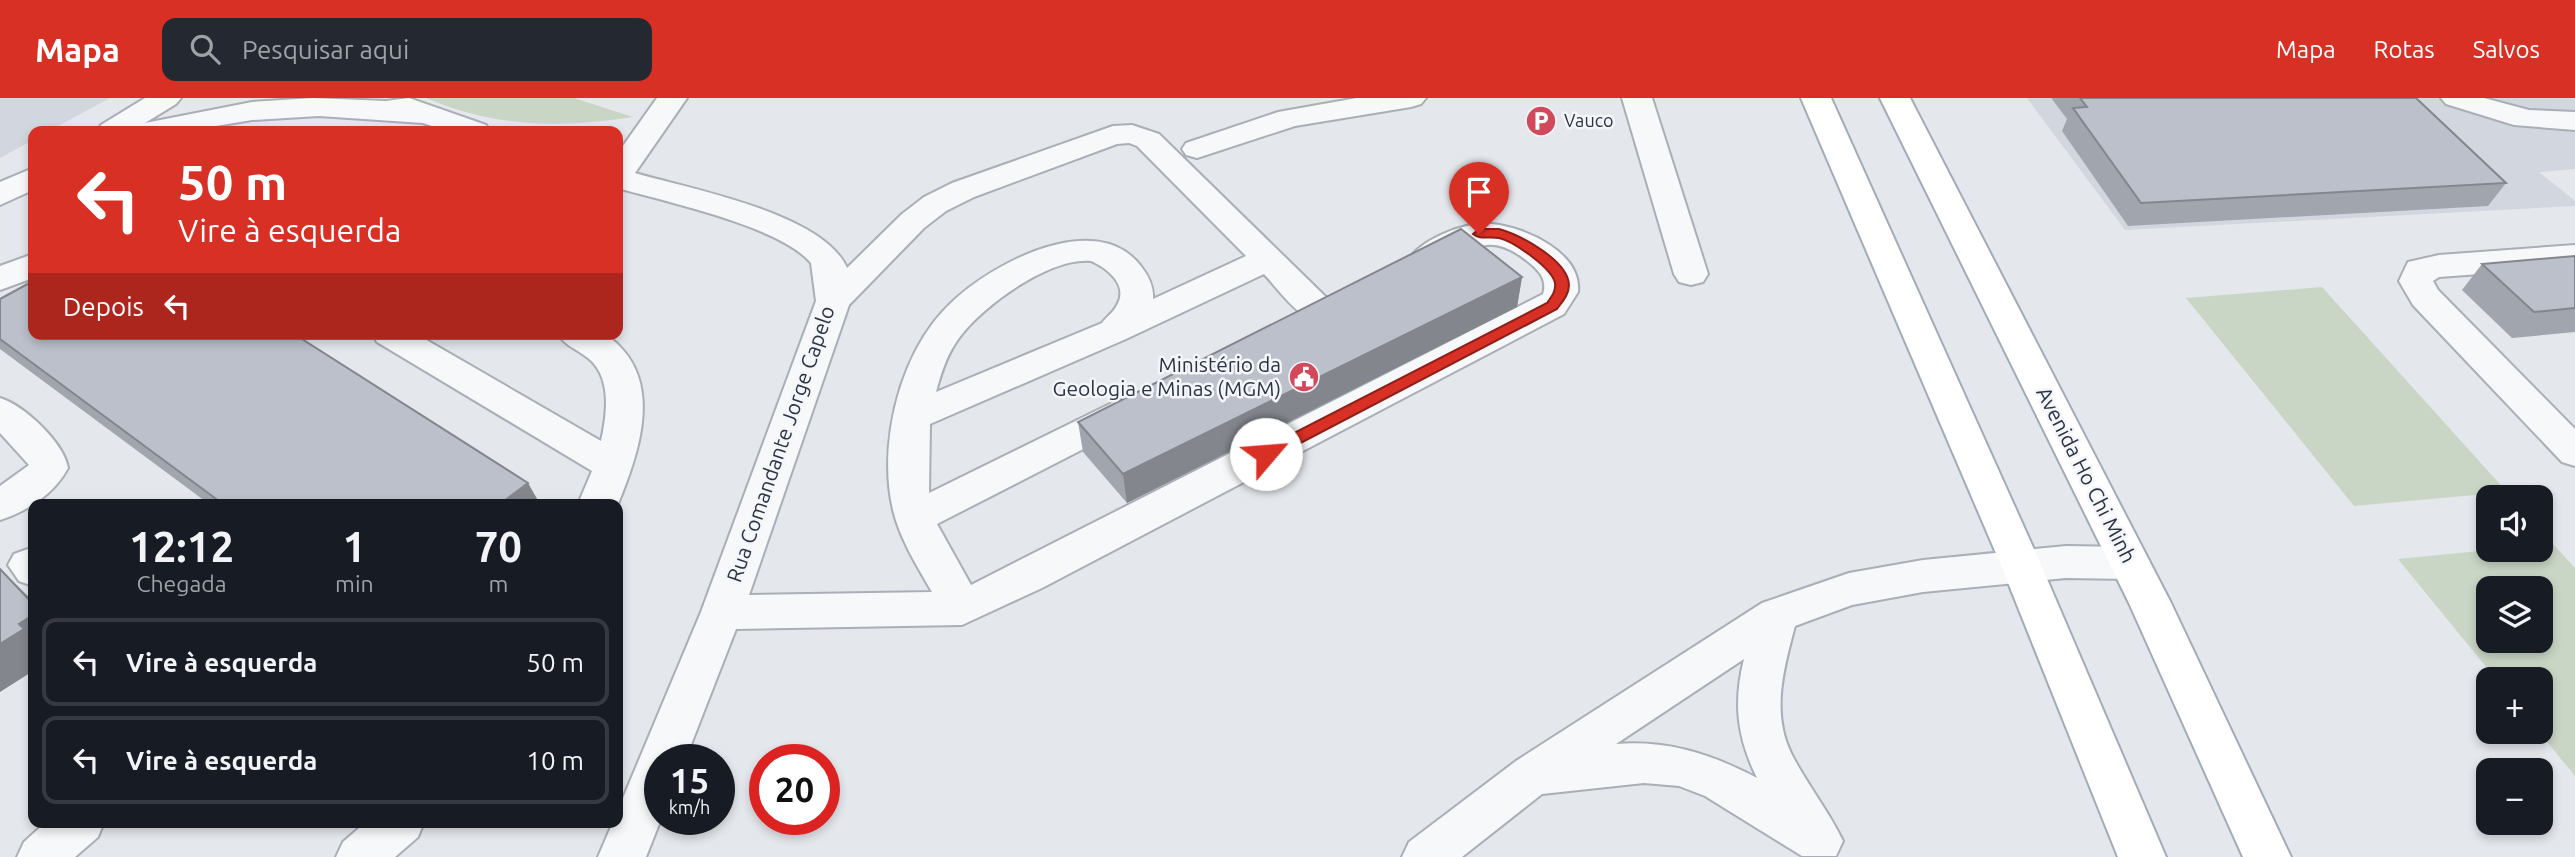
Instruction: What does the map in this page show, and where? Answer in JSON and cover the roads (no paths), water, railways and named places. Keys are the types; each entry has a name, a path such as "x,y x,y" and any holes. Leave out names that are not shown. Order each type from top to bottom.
{"main road":[{"path":"1816,98 2021,565 2142,857"},
{"name":"Avenida Ho Chi Minh","path":"1895,98 2130,563 2267,857"}],"street":[{"path":"120,126 166,98"},
{"path":"387,98 422,114 459,126"},
{"path":"623,169 672,98"},
{"path":"1197,149 1289,118 1410,98"},
{"path":"1637,98 1691,274"},
{"path":"2456,98 2526,119 2575,121"},
{"path":"174,126 235,113 283,107 380,108 422,114"},
{"path":"833,301 913,220 935,204 963,190 1113,135 1132,134 1148,139 1266,260 1322,313"},
{"name":"Rua Comandante Jorge Capelo","path":"623,178 770,225 799,238 819,251 833,272 833,301 722,612 668,744"},
{"path":"722,612 962,608 1028,578 1552,306 1560,295 1562,284 1558,271 1518,240 1499,233 1479,234 1465,239 1393,276"},
{"path":"962,608 915,518 909,467 911,417 930,355 953,318 993,287 1034,265 1061,255 1090,250 1114,258 1131,274 1137,291 1136,304 1114,331"},
{"path":"2575,256 2439,266 2420,270 2416,281 2425,297 2575,452"},
{"path":"911,417 1114,331 1266,260"},
{"path":"0,279 28,267"},
{"path":"1285,332 1358,295"},
{"path":"399,340 615,467"},
{"path":"586,340 596,345 617,368 622,396 622,425 615,467 600,499"},
{"path":"915,518 1149,400"},
{"path":"0,411 47,456 49,468 38,482 0,505"},
{"path":"1426,857 1532,775 1777,615 1849,589 1923,576 2021,565 2130,563"},
{"path":"1777,615 1761,681 1758,713 1768,752 1825,849"},
{"path":"1532,775 1621,763 1662,763 1698,772 1734,790 1825,849"},
{"name":"Rua Comandante Jorge Capelo","path":"622,857 644,803"},
{"path":"41,857 74,828"},
{"path":"360,857 394,828"}],"place":[{"name":"Vauco","path":"1541,121"},
{"name":"Ministério da Geologia e Minas (MGM)","path":"1304,377"}]}
